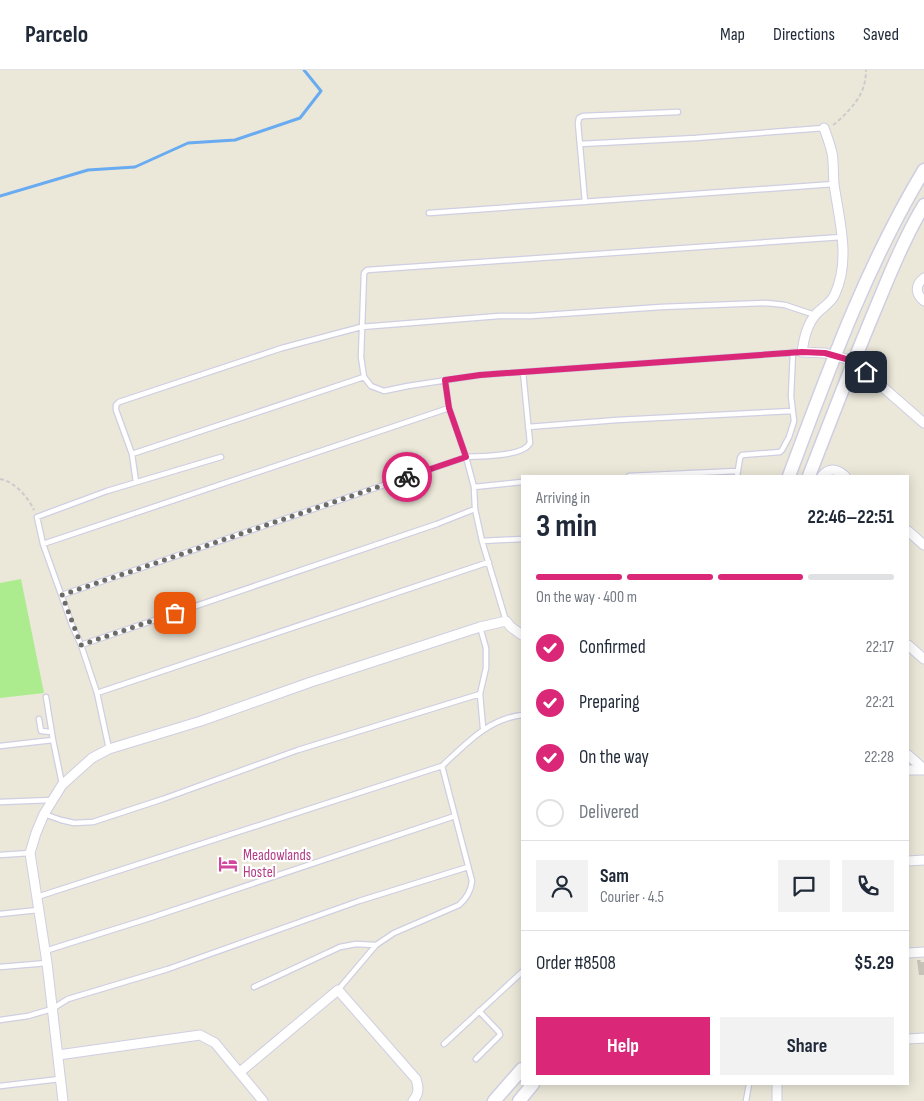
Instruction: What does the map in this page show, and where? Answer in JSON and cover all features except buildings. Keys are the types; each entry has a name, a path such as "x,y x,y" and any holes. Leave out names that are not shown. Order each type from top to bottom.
{"main road":[{"path":"789,475 834,355 868,277 887,237 924,170"},
{"path":"809,475 853,361 908,235 924,205"},
{"path":"494,1101 521,1070"},
{"path":"519,1101 532,1085"}],"street":[{"path":"824,128 832,154 834,184 843,237 842,268 836,293 815,315 805,333 798,352 834,355 853,361 924,423"},
{"path":"924,278 918,283 917,288 918,295 924,301"},
{"path":"823,475 833,470 845,475"},
{"path":"909,532 924,545"},
{"path":"63,1101 47,963 30,853 44,814 62,784 92,758 109,749 201,721 311,682 506,620 511,627 521,634"},
{"path":"909,646 924,659"},
{"path":"909,755 924,769"},
{"path":"909,770 924,769"},
{"path":"909,861 924,860"},
{"path":"909,953 924,952"},
{"path":"240,1072 338,990 416,1079 419,1090 413,1101"},
{"path":"58,1055 200,1035 215,1043 263,1101"},
{"path":"909,1039 924,1038"},
{"path":"777,1085 777,1101"}],"lane":[{"path":"585,202 578,120 581,117 678,112"},
{"path":"580,144 696,138 824,128"},
{"path":"429,213 834,184"},
{"path":"684,475 738,474 740,458 744,454 774,453 782,450 794,421 791,396 798,352 480,375 384,391 371,386 364,377 361,357 361,327 364,273 367,270 843,237"},
{"path":"136,482 132,454 116,410 116,405 119,402 282,348 361,327 499,316 531,316 661,307 767,303 786,305 815,315"},
{"path":"62,595 466,457 506,454 525,449 530,443 523,372"},
{"path":"132,454 364,377"},
{"path":"445,380 449,408 466,457 474,488 475,509 482,541 506,620"},
{"path":"43,544 449,408"},
{"path":"528,428 617,420 792,411"},
{"path":"109,749 97,693 43,544 37,517 107,491 221,457"},
{"path":"474,488 521,482"},
{"path":"81,645 437,524 475,509"},
{"path":"482,541 521,538"},
{"path":"97,693 489,562"},
{"path":"480,627 486,648 486,668 480,694 483,728"},
{"path":"44,814 74,823 93,822 298,750 480,694"},
{"path":"46,697 52,740 62,784"},
{"path":"36,896 442,766 483,728 521,715"},
{"path":"39,718 41,731 51,732"},
{"path":"0,746 52,740"},
{"path":"338,990 376,945 394,933 462,902 472,886 442,766"},
{"path":"0,802 52,800"},
{"path":"45,951 147,919 455,816"},
{"path":"0,855 30,853"},
{"path":"0,1020 28,1016 52,1009 68,999 168,969 359,901 468,867"},
{"path":"0,914 38,910"},
{"path":"254,988 340,947 356,944 376,945"},
{"path":"0,967 47,963"},
{"path":"444,1044 521,973"},
{"path":"476,1059 500,1035 480,1011"},
{"path":"0,1086 60,1079"},
{"path":"746,1101 749,1085"}],"path":[{"path":"824,128 836,123 856,104 866,80 866,70"},
{"path":"0,479 11,484 30,502 37,517"}],"green space":[{"path":"21,579 44,693 0,698 0,583"}],"waterway":[{"path":"0,196 88,170 135,167 188,143 235,140 300,118 321,91 304,70"}],"way so far":[{"path":"175,613 81,645 62,595 407,477"}],"place":[{"name":"Meadowlands Hostel","path":"228,864"}],"route":[{"path":"407,477 466,457 449,408 445,380 480,375 802,352 834,355 853,361 866,372"}]}
